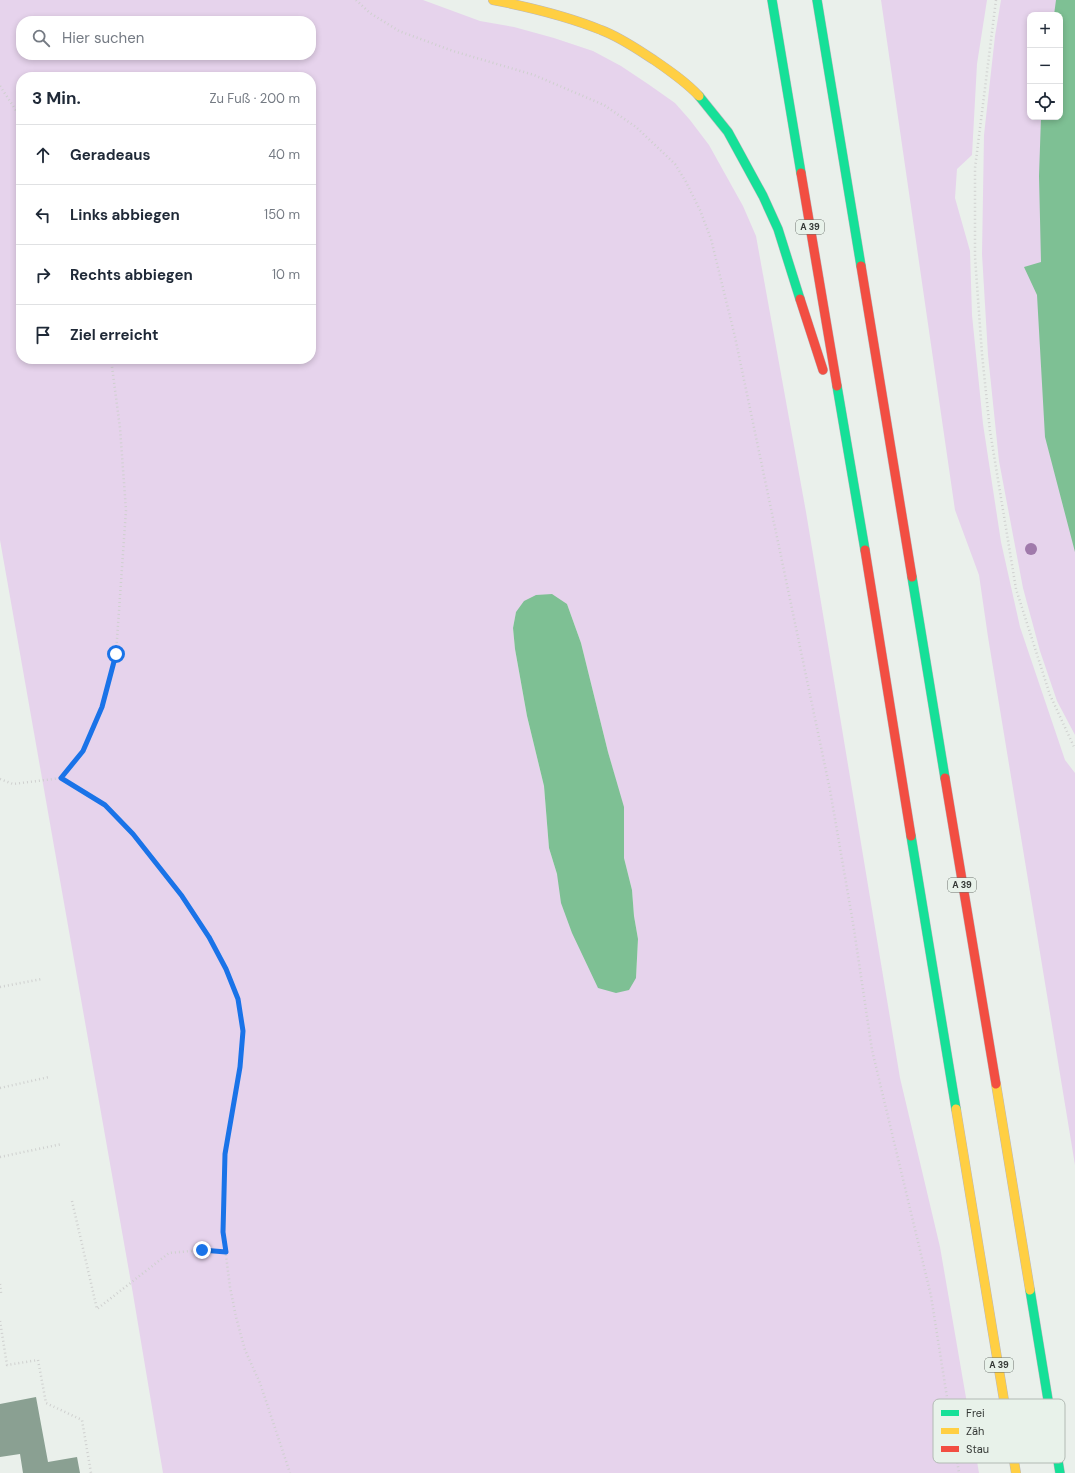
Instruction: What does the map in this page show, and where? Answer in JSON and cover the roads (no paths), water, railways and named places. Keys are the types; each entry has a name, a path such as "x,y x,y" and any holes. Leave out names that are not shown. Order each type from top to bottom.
{"highway":[{"path":"492,0 519,5 561,16 602,30 632,46 661,65 690,86 708,106 728,132 763,196 778,229 849,455"},
{"name":"A 39","path":"772,0 849,455 1004,1399"},
{"name":"A 39","path":"817,0 1048,1399"},
{"name":"A 39","path":"1014,1463 1016,1473"},
{"name":"A 39","path":"1058,1463 1060,1473"}]}
